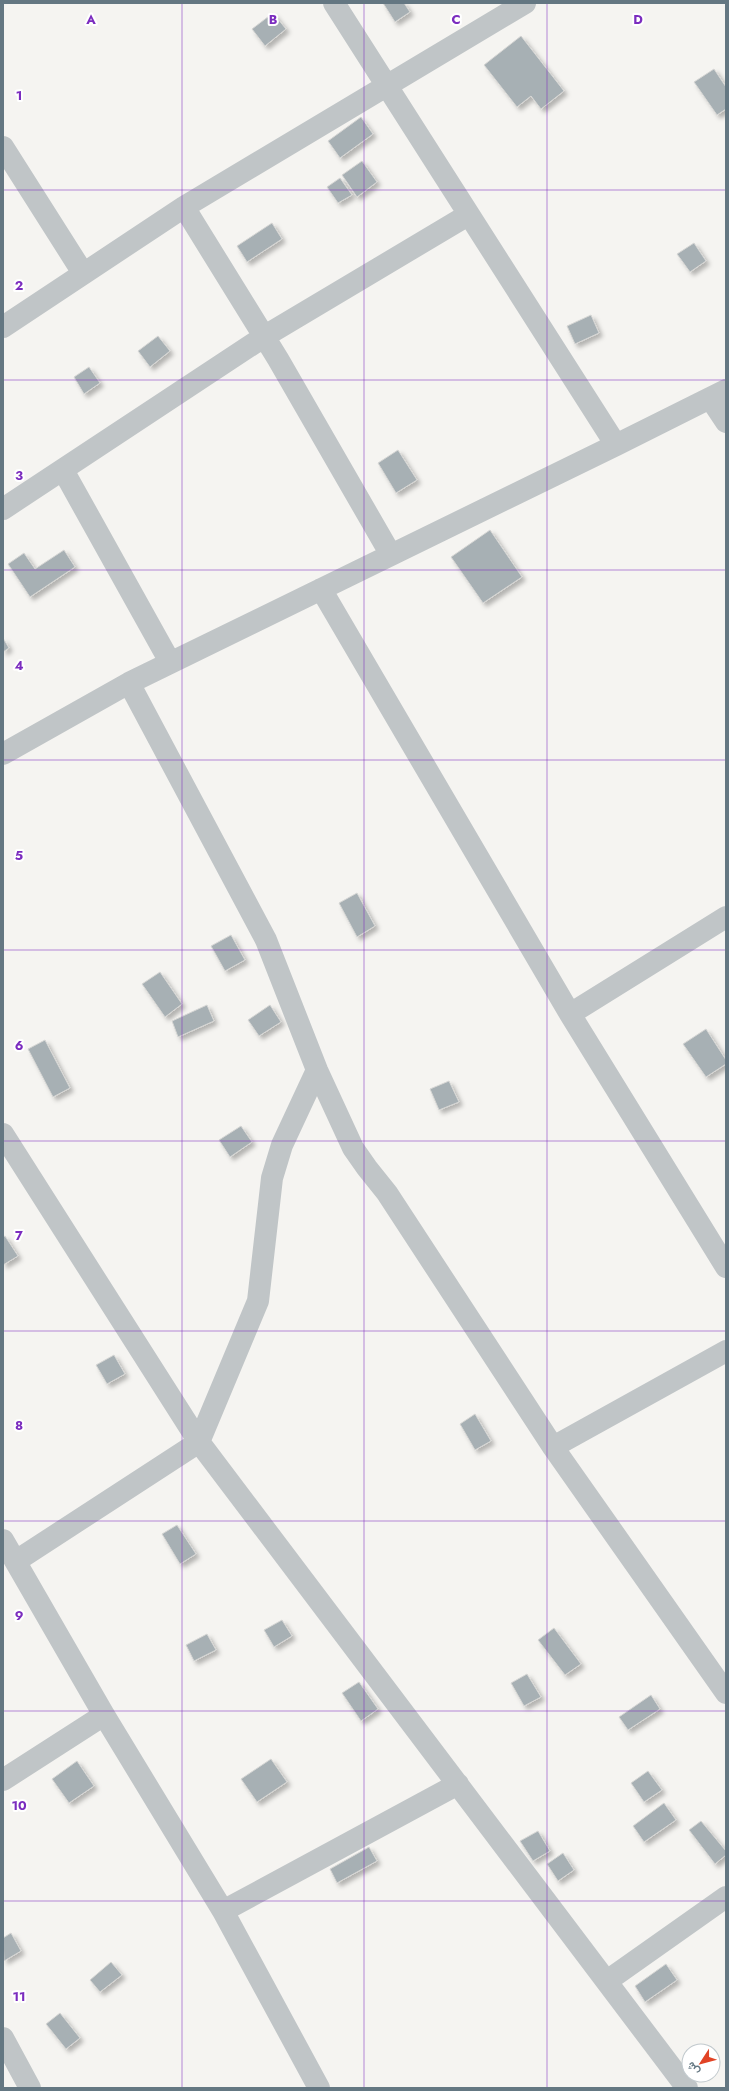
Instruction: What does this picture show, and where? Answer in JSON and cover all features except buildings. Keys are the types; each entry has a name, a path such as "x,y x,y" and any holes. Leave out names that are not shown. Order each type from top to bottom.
{"street":[{"path":"334,3 616,446"},
{"path":"3,327 184,207 525,3"},
{"path":"3,147 83,273"},
{"path":"184,207 265,336 391,555"},
{"path":"3,509 265,336 468,215"},
{"path":"3,754 129,683 170,662 616,446 718,394 726,422"},
{"path":"63,470 170,662"},
{"path":"321,589 570,1014 726,1267"},
{"path":"129,683 266,940 317,1070 353,1148 366,1168 387,1193 553,1447 726,1693"},
{"path":"570,1014 726,917"},
{"path":"16,1561 199,1442 258,1301 272,1178 282,1145 317,1070"},
{"path":"3,1134 199,1442 687,2088"},
{"path":"553,1447 726,1351"},
{"path":"3,1540 104,1715 223,1911 319,2088"},
{"path":"3,1780 104,1715"},
{"path":"223,1911 458,1784"},
{"path":"607,1981 726,1897"},
{"path":"3,2038 30,2088"}]}
